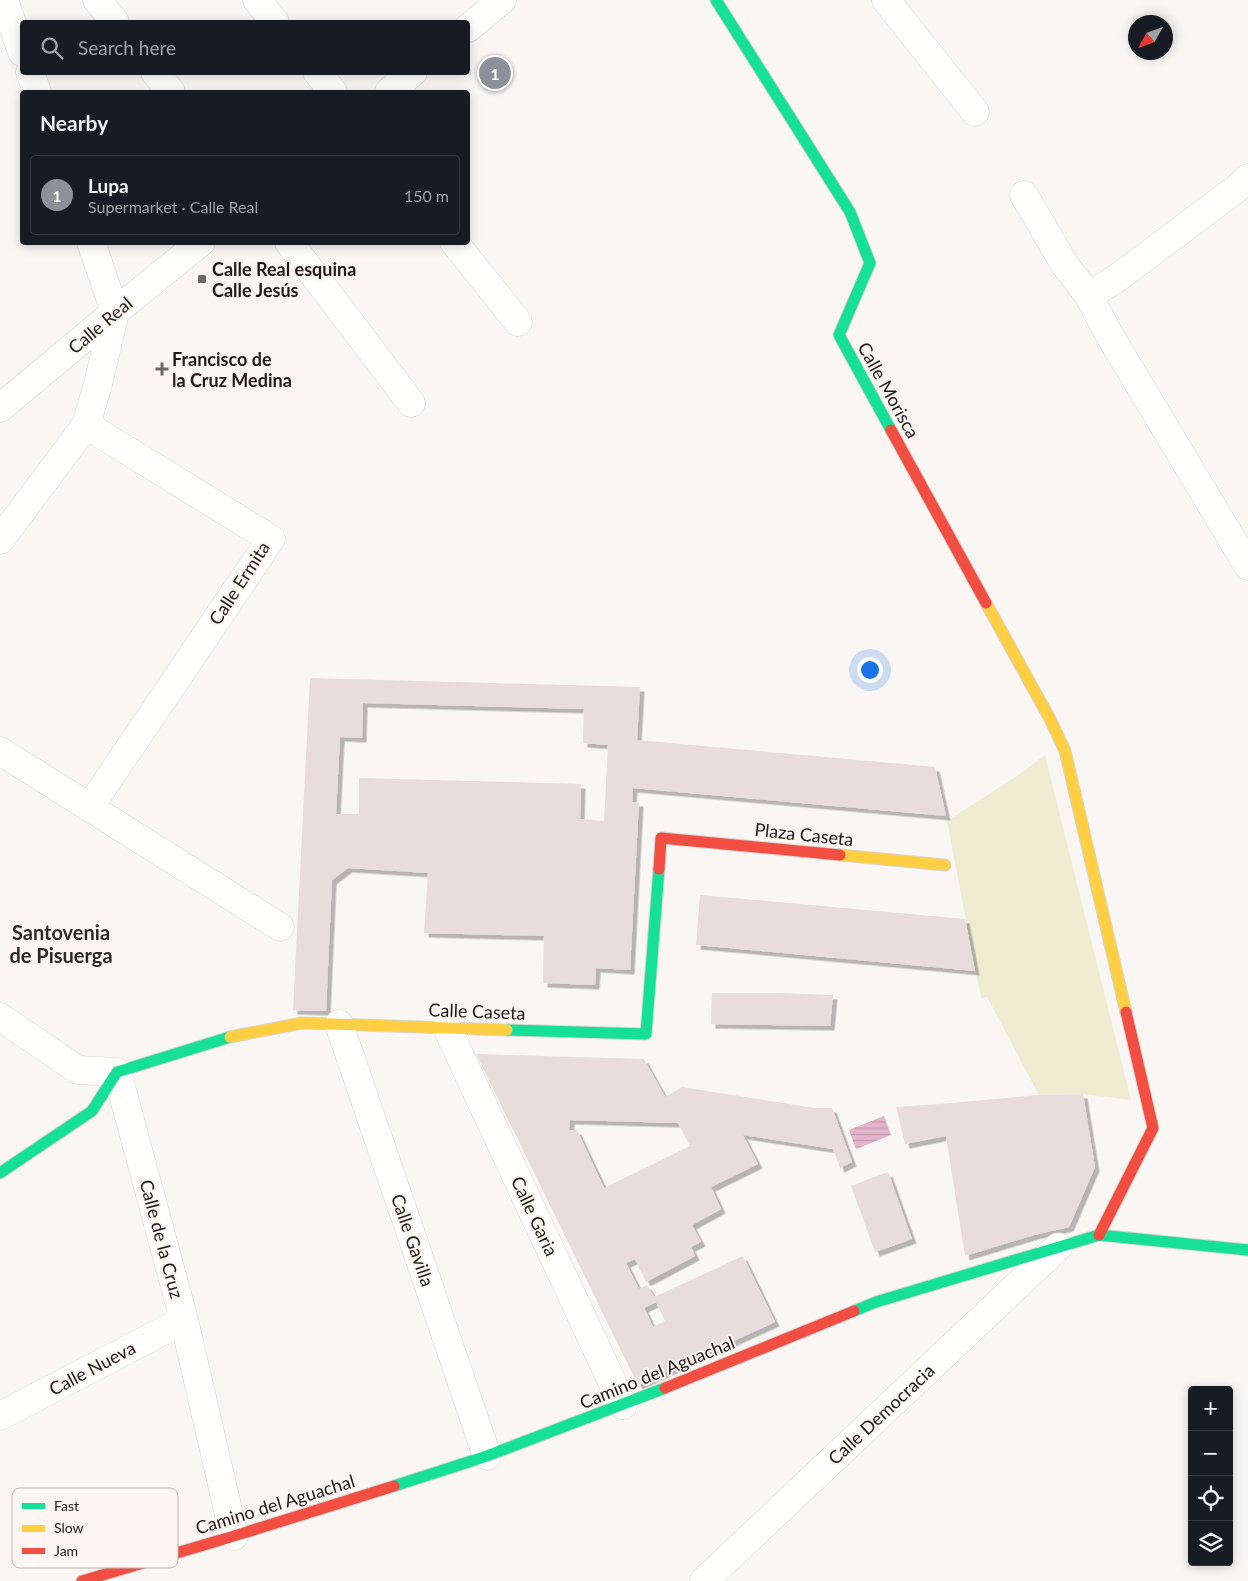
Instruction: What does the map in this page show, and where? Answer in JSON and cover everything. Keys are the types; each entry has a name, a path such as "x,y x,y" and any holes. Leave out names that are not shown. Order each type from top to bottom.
{"street":[{"path":"4,0 20,46"},
{"path":"97,0 113,20"},
{"path":"257,0 273,20"},
{"path":"470,26 502,0"},
{"name":"Calle Morisca","path":"716,0 850,212 870,263 839,336 1050,719 1067,757 1153,1128 1099,1234"},
{"path":"886,0 975,112"},
{"path":"31,75 36,90"},
{"path":"157,75 168,90"},
{"path":"319,75 331,90"},
{"path":"392,90 410,75"},
{"path":"1089,296 1120,276 1248,178"},
{"path":"1024,195 1065,264 1089,296 1107,331 1248,566"},
{"path":"0,540 86,425 98,384 114,312 91,245"},
{"name":"Calle Real","path":"0,408 197,245"},
{"path":"291,245 411,402"},
{"path":"456,245 518,322"},
{"name":"Calle Ermita","path":"86,425 271,538 89,808"},
{"path":"0,751 280,927"},
{"name":"Plaza Caseta","path":"660,838 945,866"},
{"name":"Calle Caseta","path":"117,1072 222,1039 302,1023 646,1034 660,838"},
{"path":"0,1017 78,1070 117,1072 92,1111 0,1173"},
{"name":"Calle Gavilla","path":"339,1024 487,1456"},
{"name":"Calle Garia","path":"447,1028 623,1405"},
{"name":"Calle de la Cruz","path":"117,1072 184,1320 234,1536"},
{"name":"Camino del Aguachal","path":"178,1553 487,1456 623,1405 876,1302 1099,1234 1247,1248"},
{"name":"Calle Democracia","path":"704,1581 1058,1247"},
{"name":"Calle Nueva","path":"0,1416 184,1320"},
{"name":"Camino del Aguachal","path":"91,1580 130,1568"}],"shaded area":[{"path":"1045,755 1131,1100 1083,1094 1039,1095 987,997 981,998 947,821 1017,776"},
{"path":"884,1116 891,1135 856,1149 849,1130"}],"building":[{"path":"310,678 640,687 637,740 935,767 946,816 633,788 632,802 639,802 630,970 596,968 595,985 543,983 544,936 424,933 428,873 348,868 332,880 326,1011 293,1010","holes":["363,703 584,709 583,743 608,745 604,821 580,819 581,784 359,778 359,814 336,814 340,737 362,738"]},
{"path":"700,895 965,919 975,971 696,945"},
{"path":"712,993 833,995 830,1026 711,1024"},
{"path":"476,1054 644,1059 665,1097 682,1087 814,1108 832,1108 852,1162 840,1168 833,1149 743,1135 758,1164 711,1187 721,1209 692,1225 701,1242 691,1247 695,1256 646,1282 635,1259 626,1263 639,1289 647,1285 654,1297 743,1256 775,1322 638,1385","holes":["570,1120 678,1123 690,1146 604,1188 577,1130 569,1130","656,1302 665,1321 653,1327 644,1308"]},
{"path":"1083,1094 1095,1167 1069,1227 1034,1235 965,1256 946,1136 905,1144 896,1107 1039,1095"},
{"path":"888,1172 912,1239 875,1252 851,1186"}],"traffic: fast":[{"path":"716,0 850,212 870,263 839,335 891,430"},
{"path":"507,1030 646,1034 659,869"},
{"path":"0,1173 92,1111 117,1072 230,1037"},
{"path":"854,1311 876,1302 1099,1235 1248,1250"},
{"path":"394,1486 487,1456 665,1388"}],"traffic: slow":[{"path":"986,603 1050,719 1065,751 1126,1012"},
{"path":"840,855 945,865"},
{"path":"230,1037 302,1023 507,1030"}],"traffic: jam":[{"path":"891,430 986,603"},
{"path":"659,869 661,838 840,855"},
{"path":"1099,1235 1153,1128 1126,1012"},
{"path":"665,1388 854,1311"},
{"path":"178,1553 394,1486"},
{"path":"82,1581 126,1568"}],"place":[{"name":"Lupa","path":"495,73"},
{"name":"Calle Real esquina Calle Jesús","path":"202,279"},
{"name":"Francisco de la Cruz Medina","path":"162,369"}],"district":[{"name":"Santovenia de Pisuerga","path":"61,944"}]}
